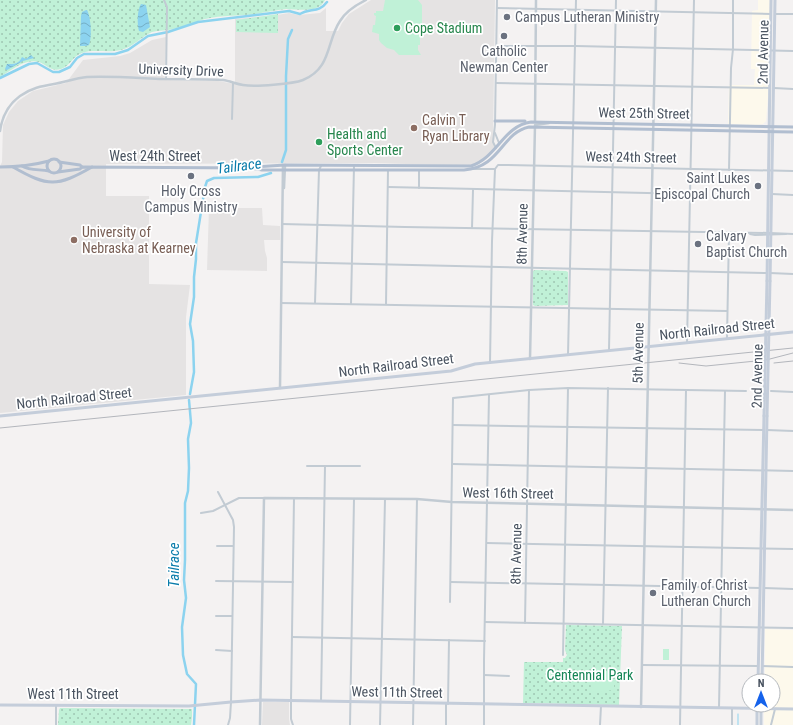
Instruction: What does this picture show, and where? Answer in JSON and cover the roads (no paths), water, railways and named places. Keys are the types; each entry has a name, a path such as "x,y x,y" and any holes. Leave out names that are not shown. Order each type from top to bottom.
{"main road":[{"name":"2nd Avenue","path":"759,673 764,509 772,88 772,0"},
{"name":"2nd Avenue","path":"773,14 776,0"},
{"path":"495,121 533,122"},
{"name":"West 25th Street","path":"501,143 513,129 519,125 533,122 793,127"},
{"name":"West 25th Street","path":"504,146 512,136 521,130 535,127 793,132"},
{"path":"497,151 500,148 501,143"},
{"name":"West 24th Street","path":"251,168 284,165 471,166 482,161 504,146"},
{"name":"West 24th Street","path":"58,172 80,169 82,167 251,168 262,170 471,169 487,163 497,151"},
{"path":"0,167 39,164 55,160 59,162 60,166 58,172 53,173 41,169 27,169 22,166"},
{"path":"49,171 47,166 50,161"},
{"name":"West 24th Street","path":"59,162 80,165 82,167"},
{"path":"13,167 35,179 53,182 71,179 92,167"},
{"name":"North Railroad Street","path":"0,416 447,372 475,364 793,332"},
{"name":"2nd Avenue","path":"760,666 761,673"},
{"name":"West 11th Street","path":"0,705 199,706 261,700 680,708 741,708"},
{"name":"West 11th Street","path":"781,709 793,710"},
{"path":"757,725 758,713"},
{"path":"760,713 761,725"}],"street":[{"path":"164,0 167,7 166,79"},
{"name":"University Drive","path":"0,131 6,113 14,101 28,91 38,87 87,77 214,80 252,86 289,83 304,79 318,70 328,56 334,32 339,21 350,9 366,0"},
{"path":"497,0 495,129 493,142 497,151"},
{"path":"533,122 536,0"},
{"path":"568,355 576,0"},
{"path":"609,350 616,0"},
{"name":"5th Avenue","path":"641,707 656,0"},
{"path":"687,343 694,0"},
{"path":"730,170 733,0"},
{"path":"497,8 793,14"},
{"path":"497,46 576,46 793,51"},
{"path":"232,119 233,82"},
{"path":"496,83 793,89"},
{"path":"535,127 536,125 550,122"},
{"name":"8th Avenue","path":"530,359 535,127"},
{"path":"495,129 497,140 501,143"},
{"path":"280,388 284,165"},
{"name":"West 24th Street","path":"471,169 495,169 499,165 534,165 793,171"},
{"path":"315,303 318,170 321,166"},
{"path":"351,304 354,166"},
{"path":"386,304 388,166"},
{"path":"490,363 492,229 495,169"},
{"path":"419,170 419,188"},
{"path":"388,187 690,194"},
{"path":"472,228 473,189"},
{"path":"770,194 793,195"},
{"path":"282,224 793,234"},
{"path":"727,338 729,233"},
{"path":"282,262 793,274"},
{"path":"281,303 727,312"},
{"path":"563,655 568,388"},
{"path":"450,602 453,398 529,390 568,388 746,391"},
{"path":"603,624 608,388"},
{"name":"8th Avenue","path":"524,623 529,390"},
{"path":"680,725 686,390"},
{"path":"719,708 725,391"},
{"path":"771,391 793,392"},
{"path":"484,725 489,395"},
{"path":"453,425 793,431"},
{"path":"453,464 793,471"},
{"path":"307,466 360,466"},
{"path":"321,701 325,466"},
{"path":"218,492 234,527 231,702 228,725"},
{"name":"West 16th Street","path":"201,513 213,512 239,498 385,499 488,503 793,510"},
{"path":"260,725 264,498"},
{"path":"293,725 291,719 291,701 294,498"},
{"path":"350,725 354,499"},
{"path":"380,725 385,499"},
{"path":"413,725 417,500"},
{"path":"487,543 793,549"},
{"path":"217,546 233,546"},
{"path":"216,581 293,582"},
{"path":"451,582 793,589"},
{"path":"216,616 232,616"},
{"path":"485,622 793,628"},
{"path":"292,637 485,641"},
{"path":"446,725 450,640"},
{"path":"216,650 232,650"},
{"path":"642,665 793,667"},
{"path":"484,675 509,676"},
{"path":"56,705 56,725"},
{"path":"600,725 601,706"},
{"path":"732,708 732,725"},
{"path":"771,725 774,713"}],"water":[{"path":"141,4 146,5 150,27 143,32 139,31 138,25 138,14"},
{"path":"86,10 90,22 90,42 89,45 80,46 81,16 82,12"},
{"path":"31,55 34,58 23,61 7,70 5,69 7,64 16,63 22,57 26,59"}],"waterway":[{"path":"0,78 29,64 37,63 53,72 59,72 70,67 77,58 84,54 115,54 128,50 148,36 168,32 198,22 289,11 300,14 321,8 327,2"},
{"name":"Tailrace","path":"282,162 286,150 286,76 288,39 292,30"},
{"name":"Tailrace","path":"190,394 194,372 193,341 190,324 194,297 196,243 207,181 214,178 258,177 271,173"},
{"name":"Tailrace","path":"189,400 191,423 188,439 188,491 185,503 184,580 186,598 182,627 183,655 187,674 196,684 194,725"},
{"path":"738,714 738,725"}],"railway":[{"path":"0,428 793,348"},
{"path":"679,363 706,366 766,360 793,353"},
{"path":"774,363 793,361"}],"place":[{"name":"Campus Lutheran Ministry","path":"507,17"},
{"name":"Cope Stadium","path":"397,28"},
{"name":"Catholic Newman Center","path":"504,36"},
{"name":"Calvin T Ryan Library","path":"414,128"},
{"name":"Health and Sports Center","path":"319,142"},
{"name":"Holy Cross Campus Ministry","path":"191,176"},
{"name":"Saint Lukes Episcopal Church","path":"758,186"},
{"name":"University of Nebraska at Kearney","path":"74,240"},
{"name":"Calvary Baptist Church","path":"698,244"},
{"name":"Family of Christ Lutheran Church","path":"653,593"}],"park label":[{"name":"Centennial Park","path":"590,675"}]}
